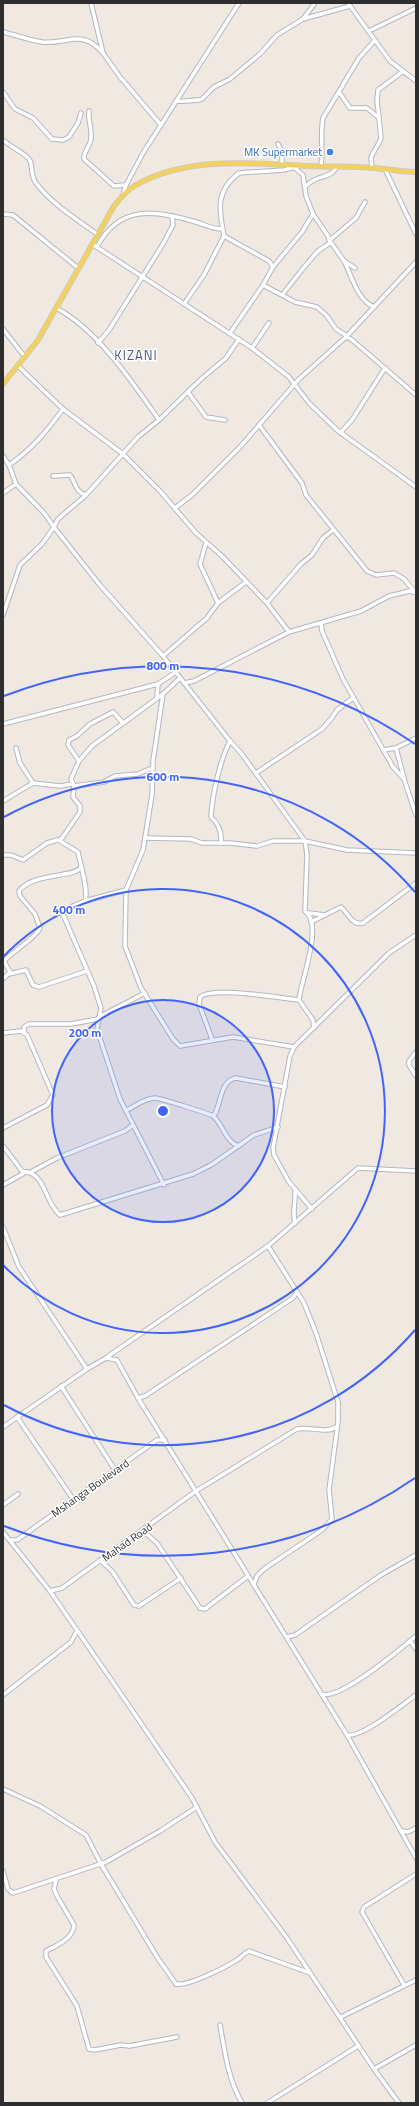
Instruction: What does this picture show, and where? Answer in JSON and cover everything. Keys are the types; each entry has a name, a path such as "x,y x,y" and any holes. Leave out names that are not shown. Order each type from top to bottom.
{"main road":[{"path":"3,384 26,358 114,206 122,195 135,185 157,176 185,168 211,165 282,164 372,168 416,172"}],"street":[{"path":"91,3 103,53"},
{"path":"122,195 126,185 161,125 239,3"},
{"path":"303,19 315,3"},
{"path":"176,101 181,103 191,99 202,99 214,86 230,78 260,54 277,35 303,19 349,4 390,61 402,72 416,81"},
{"path":"369,31 416,8"},
{"path":"3,32 42,42 84,40 94,42 120,77 161,125"},
{"path":"321,166 323,149 321,128 323,118 359,58 376,40"},
{"path":"372,168 371,157 381,139 377,101 378,90 402,72"},
{"path":"3,92 14,109 33,118 52,139 63,140 69,137 78,123 81,113"},
{"path":"339,92 350,108 367,108 379,118"},
{"path":"89,111 88,121 91,138 84,153 84,159 114,186 126,185"},
{"path":"3,140 29,158 32,164 32,176 47,195 71,216 97,234"},
{"path":"278,144 282,151 282,164"},
{"path":"272,265 224,236 219,202 232,178 244,172 284,170 302,165"},
{"path":"304,187 313,178 330,175 337,167"},
{"path":"295,168 302,175 306,196 313,214 344,261 363,300 374,307"},
{"path":"385,169 416,234"},
{"path":"282,295 297,275 330,240 356,218 365,202"},
{"path":"97,247 102,236 124,217 146,213 172,216 196,222 214,229 222,229"},
{"path":"3,214 13,215 78,268"},
{"path":"230,333 263,285 272,265 277,262 302,232 313,214"},
{"path":"98,342 109,330 168,234 172,225 172,216"},
{"path":"184,304 204,275 224,236"},
{"path":"92,244 252,348 295,384 309,403 340,433 416,487"},
{"path":"344,261 356,268"},
{"path":"175,508 192,495 259,425 295,384 347,336 416,262"},
{"path":"263,285 295,302 317,307 327,316 336,329 351,339 416,394"},
{"path":"56,308 72,317 98,342 120,366 159,420"},
{"path":"252,348 269,323"},
{"path":"3,329 26,358"},
{"path":"3,615 20,565 24,559 42,544 58,519 86,495 138,437 159,420 226,358 239,339"},
{"path":"19,367 63,409 123,454 206,542 222,556 267,603 289,632"},
{"path":"340,433 352,420 385,368"},
{"path":"188,392 206,417 225,420"},
{"path":"9,465 25,454 42,437 63,409"},
{"path":"259,425 302,483 306,495 367,571 376,575 394,573 404,579 415,593"},
{"path":"3,456 9,465 16,484 50,520 98,584 176,672 241,753 304,841 307,854 305,910 309,913 312,922 310,957 299,1000 313,1020 314,1028"},
{"path":"53,476 70,475 76,487 82,494 86,495"},
{"path":"3,493 16,484"},
{"path":"50,520 58,519"},
{"path":"267,603 301,564 312,554 323,538 333,530"},
{"path":"206,542 200,564 218,603"},
{"path":"163,656 207,618 218,603 246,582"},
{"path":"184,683 194,681 289,632 361,611 389,596 410,591 415,593"},
{"path":"320,623 343,679 353,698 393,767 404,779"},
{"path":"3,724 158,684 176,672"},
{"path":"3,855 11,855 22,860 47,843 60,839 80,812 80,806 73,797 73,785 71,779 79,761 92,746 157,698 180,678"},
{"path":"157,698 158,684"},
{"path":"162,694 152,768 152,795 143,850 126,890 124,905 127,953 141,988 177,1044 189,1046 212,1039 233,1037 294,1047"},
{"path":"256,773 322,729 337,710 353,698"},
{"path":"79,761 68,745 69,740 77,736 90,724 113,712 123,723"},
{"path":"384,750 396,748 416,738"},
{"path":"221,843 222,835 216,822 211,817 212,804 225,750 230,741"},
{"path":"16,748 20,764 32,783"},
{"path":"396,748 404,779 416,815"},
{"path":"3,801 32,783 60,786 104,782 115,776 138,774 152,768"},
{"path":"145,838 191,840 202,843 259,846 273,841 304,841 347,850 416,854"},
{"path":"60,839 60,842 78,852 86,892 85,901"},
{"path":"9,974 4,961 13,951 36,934 40,928 35,914 20,896 19,891 31,881 43,877 75,872 81,867"},
{"path":"312,922 341,907 353,922 360,924 416,883"},
{"path":"126,890 85,901 65,909 62,912 87,970 101,1008 97,1029 102,1049 122,1103 127,1110 133,1125 164,1185"},
{"path":"309,913 326,915"},
{"path":"312,1209 289,1182 274,1155 273,1148 278,1128 290,1056 294,1047 390,954 416,935"},
{"path":"3,978 9,974 26,970 33,985 39,987 87,970"},
{"path":"212,1039 198,1000 204,994 218,992 299,1000"},
{"path":"24,1032 24,1027 29,1024 71,1024 99,1018 145,993"},
{"path":"3,1033 17,1031 24,1032 27,1035 53,1095 47,1105 3,1128"},
{"path":"416,1052 408,1060 409,1065 416,1076"},
{"path":"213,1115 218,1108 226,1084 231,1079 236,1078 285,1087"},
{"path":"127,1110 146,1100 154,1098 213,1115 232,1143 239,1146"},
{"path":"3,1185 26,1172 31,1172 57,1158 126,1132 133,1125"},
{"path":"31,1172 40,1183 53,1207 60,1215 164,1185 193,1174 254,1135 278,1128"},
{"path":"3,1146 19,1168 26,1172"},
{"path":"3,1426 87,1369 118,1350 268,1246 358,1168 416,1171"},
{"path":"295,1189 296,1197 293,1208 295,1223"},
{"path":"3,1227 18,1267 87,1369"},
{"path":"254,1584 257,1576 284,1554 322,1530 332,1519 329,1490 338,1402 316,1333 304,1303 268,1246"},
{"path":"138,1398 152,1392 292,1298 297,1292"},
{"path":"118,1350 117,1360 138,1398 248,1576 288,1637 290,1643 347,1736 416,1858"},
{"path":"106,1358 117,1360"},
{"path":"62,1386 115,1470"},
{"path":"17,1417 73,1499"},
{"name":"Mahad Road","path":"57,1591 143,1531 196,1491 297,1429 308,1427 329,1430 336,1427"},
{"path":"160,1432 157,1440 165,1440"},
{"name":"Mshanga Boulevard","path":"17,1540 157,1440"},
{"path":"3,1505 18,1494"},
{"path":"143,1531 157,1543 200,1608 205,1609 248,1576 257,1576"},
{"path":"3,1532 50,1591 149,1734 196,1806 215,1842 283,1932 341,2017 358,2046 399,2103"},
{"path":"10,1540 17,1540 17,1549"},
{"path":"288,1637 293,1636 381,1574 416,1555"},
{"path":"100,1560 112,1571 134,1604 139,1606 180,1578"},
{"path":"50,1591 57,1591 55,1599"},
{"path":"3,1695 71,1642 77,1631"},
{"path":"290,1643 293,1636"},
{"path":"324,1700 327,1695 354,1684 416,1636"},
{"path":"410,1641 416,1649"},
{"path":"320,1693 327,1695"},
{"path":"347,1736 355,1736 416,1695"},
{"path":"3,1789 40,1806 86,1835 101,1864 157,1957 176,1984 183,1985 201,1978 238,1960 249,1951 310,1973"},
{"path":"3,1871 8,1889 13,1894 95,1867 160,1831 196,1806"},
{"path":"407,1841 411,1832 416,1828"},
{"path":"402,1831 411,1832"},
{"path":"95,1867 98,1858"},
{"path":"404,1985 362,1912 364,1907 416,1874"},
{"path":"54,1889 56,1880"},
{"path":"47,1883 54,1889 74,1924 74,1929 70,1936 46,1951 46,1956 77,2006 89,2049 95,2050 121,2045 129,2046 177,2037"},
{"path":"341,2017 416,1980"},
{"path":"344,2022 348,2014"},
{"path":"220,2025 232,2081 242,2103"},
{"path":"374,2069 416,2045"},
{"path":"267,2103 358,2046"}],"place":[{"name":"MK Supermarket","path":"330,152"}],"district":[{"name":"KIZANI","path":"136,355"}]}
